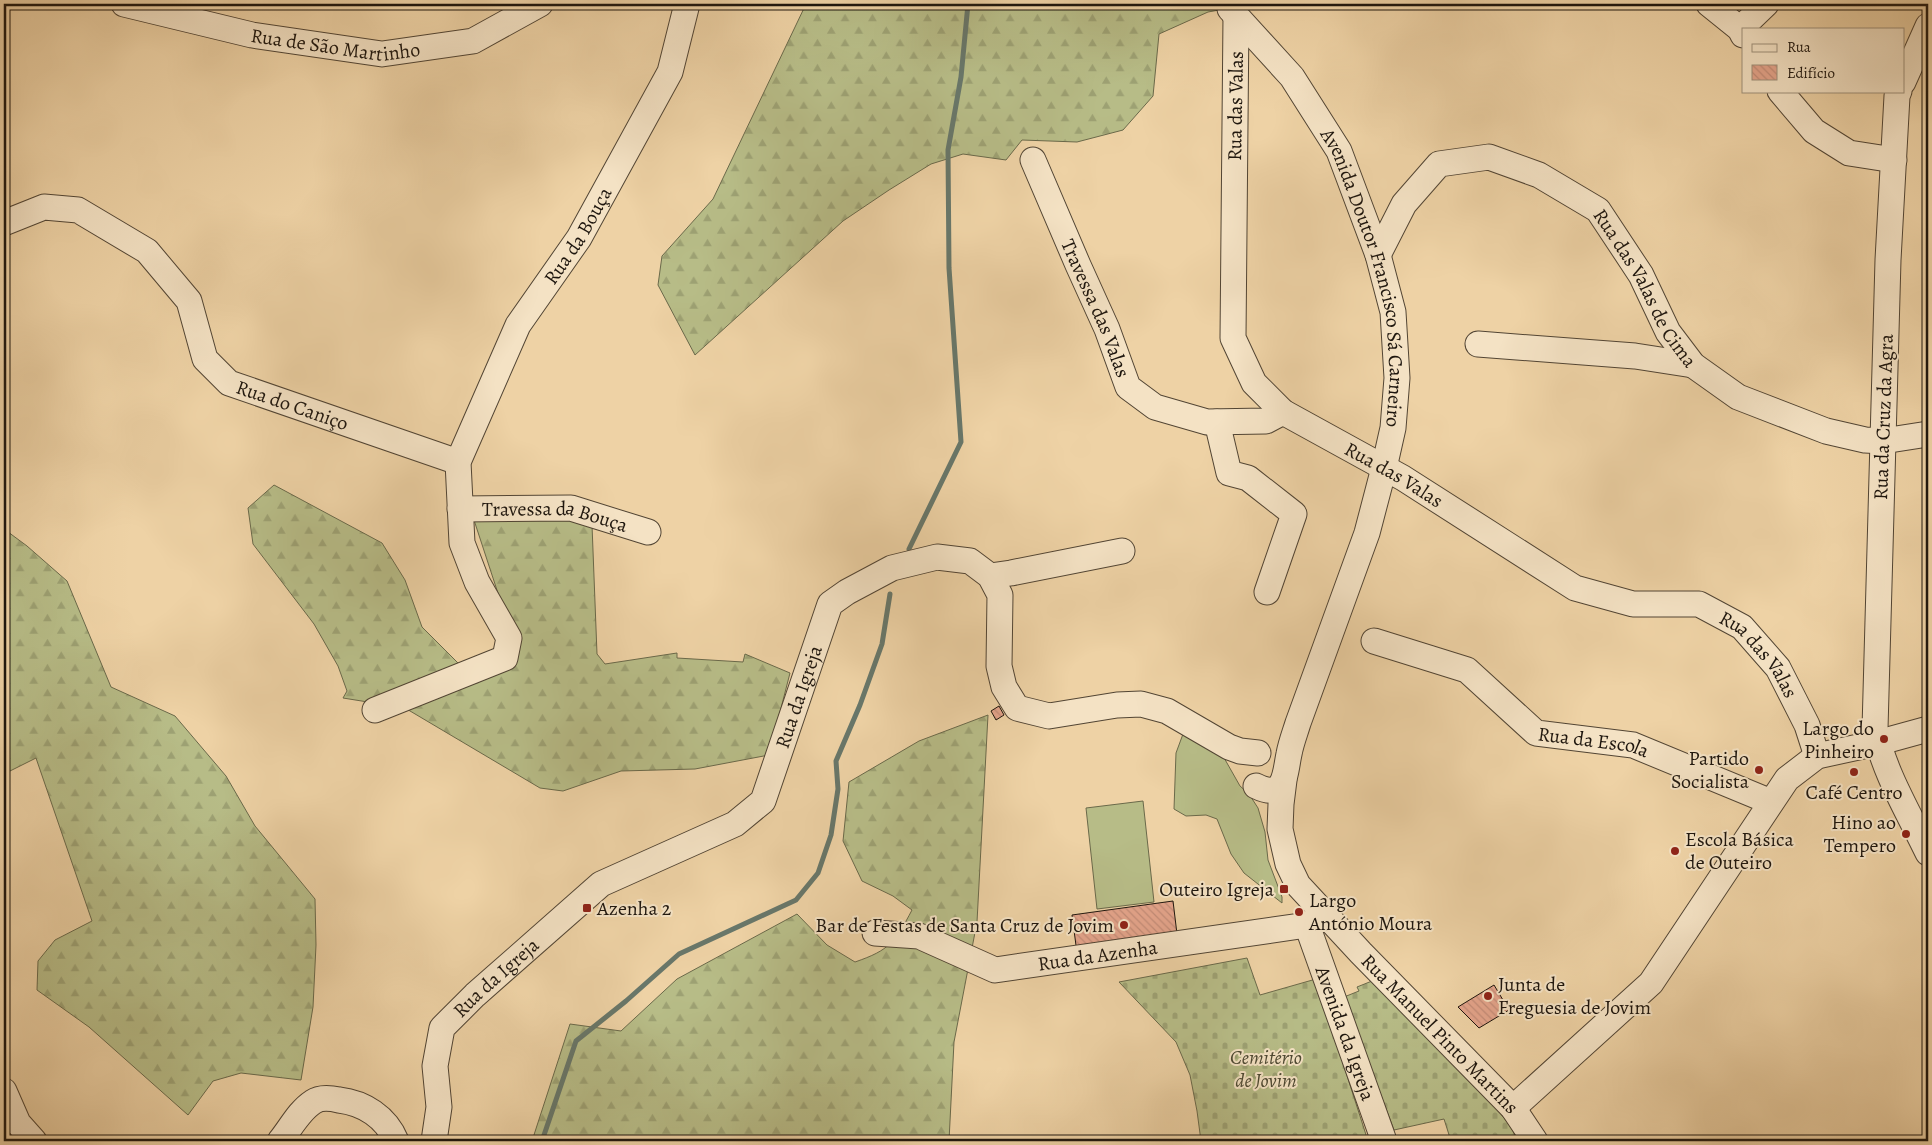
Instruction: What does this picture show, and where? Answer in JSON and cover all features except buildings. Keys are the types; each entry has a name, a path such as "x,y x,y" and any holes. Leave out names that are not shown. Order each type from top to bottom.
{"street":[{"name":"Rua de São Martinho","path":"124,4 252,35 382,54 472,41 540,4"},
{"name":"Rua da Bouça","path":"458,462 518,325 579,238 670,72 687,4"},
{"path":"1709,4 1741,32"},
{"path":"1745,28 1766,4"},
{"name":"Avenida Doutor Francisco Sá Carneiro","path":"1231,10 1292,77 1339,151 1378,255 1393,312 1397,378 1393,428 1367,533 1298,723 1288,743 1282,748 1267,769"},
{"name":"Rua das Valas","path":"1231,10 1233,338 1254,383 1283,412 1403,478 1575,588 1633,604 1699,604 1742,627 1778,668 1807,725 1817,756"},
{"path":"1904,80 1928,26"},
{"path":"1781,92 1814,130 1849,153 1894,160"},
{"name":"Rua da Cruz da Agra","path":"1899,92 1888,260 1875,720 1877,743 1928,853"},
{"name":"Rua das Valas de Cima","path":"1378,255 1404,204 1439,164 1489,157 1539,175 1598,210 1641,275 1668,332 1693,365 1738,398 1826,431 1865,440 1883,440 1928,434"},
{"name":"Travessa das Valas","path":"1033,160 1108,329 1128,388 1156,407 1207,422 1266,421 1283,412"},
{"name":"Rua do Caniço","path":"4,224 44,207 78,210 147,251 189,302 205,359 229,383 458,462"},
{"path":"1478,344 1635,356 1693,365"},
{"path":"1217,422 1229,473 1248,478 1294,514 1267,592"},
{"path":"374,710 505,658 509,638 477,582 462,543 458,462"},
{"name":"Travessa da Bouça","path":"460,509 571,508 648,532"},
{"path":"990,576 1122,551"},
{"name":"Rua da Igreja","path":"434,1141 439,1107 435,1066 442,1028 475,995 601,884 735,824 763,801 830,604 847,592 892,568 937,557 970,561 990,576 1000,595 999,666 1004,687 1017,708 1049,716 1117,705 1141,704 1167,712 1216,741 1236,756 1267,769"},
{"name":"Rua da Escola","path":"1374,641 1467,670 1536,733 1633,745 1771,802"},
{"path":"1513,1108 1651,983 1787,779 1817,756 1877,743 1928,729"},
{"name":"Rua Manuel Pinto Martins","path":"1267,769 1280,804 1280,829 1292,874 1316,920 1513,1108 1535,1141"},
{"name":"Rua da Azenha","path":"875,933 919,936 995,970 1316,920"},
{"name":"Avenida da Igreja","path":"1316,920 1384,1141"},
{"path":"4,1091 18,1122 34,1141"},
{"path":"280,1141 313,1102 331,1098 353,1102 371,1111 387,1126 396,1141"}],"green space":[{"path":"806,4 1253,4 1208,12 1159,34 1153,96 1123,130 1077,142 1022,140 1006,160 963,154 931,164 843,221 695,355 658,285 662,256 713,199"},
{"path":"274,485 382,543 405,580 422,627 463,668 513,639 472,514 533,510 592,525 597,654 605,664 677,653 677,658 743,662 745,654 790,673 769,755 695,769 621,771 563,791 540,788 405,708 343,698 347,691 338,666 314,624 253,544 248,508"},
{"path":"4,529 27,546 67,581 111,687 175,716 226,776 255,826 315,899 316,945 313,1007 301,1080 241,1073 213,1081 188,1115 89,1027 37,990 38,961 55,940 92,921 36,758 4,774"},
{"path":"988,715 977,922 954,1042 949,1141 532,1141 570,1024 621,1031 677,979 797,914 827,945 855,962 867,958 890,944 901,930 912,910 893,896 862,881 843,841 849,782 919,741"},
{"path":"1183,734 1223,756 1240,786 1249,794 1258,808 1265,832 1268,860 1282,897 1282,903 1244,873 1231,854 1217,819 1206,815 1186,816 1174,809 1176,753"},
{"path":"1143,801 1154,902 1097,909 1086,808"},
{"name":"Cemitério de Jovim","path":"1247,958 1260,995 1316,979 1368,1141 1201,1141 1190,1075 1176,1042 1119,982"},
{"name":"Cemitério de Jovim","path":"1377,979 1484,1092 1511,1127 1518,1141 1451,1141 1444,1119 1394,1130 1344,997 1359,991 1357,987"}],"waterway":[{"path":"909,549 961,442 949,268 948,150 961,77 968,4"},
{"path":"542,1141 576,1041 626,1001 679,954 796,900 818,873 831,835 838,789 836,761 860,705 882,644 890,594"}],"place":[{"name":"Largo do Pinheiro","path":"1884,739"},
{"name":"Partido Socialista","path":"1759,770"},
{"name":"Café Centro","path":"1854,772"},
{"name":"Hino ao Tempero","path":"1906,834"},
{"name":"Escola Básica de Outeiro","path":"1675,851"},
{"name":"Outeiro Igreja","path":"1284,889"},
{"name":"Azenha 2","path":"587,908"},
{"name":"Largo António Moura","path":"1299,912"},
{"name":"Bar de Festas de Santa Cruz de Jovim","path":"1124,925"},
{"name":"Junta de Freguesia de Jovim","path":"1488,996"}]}
